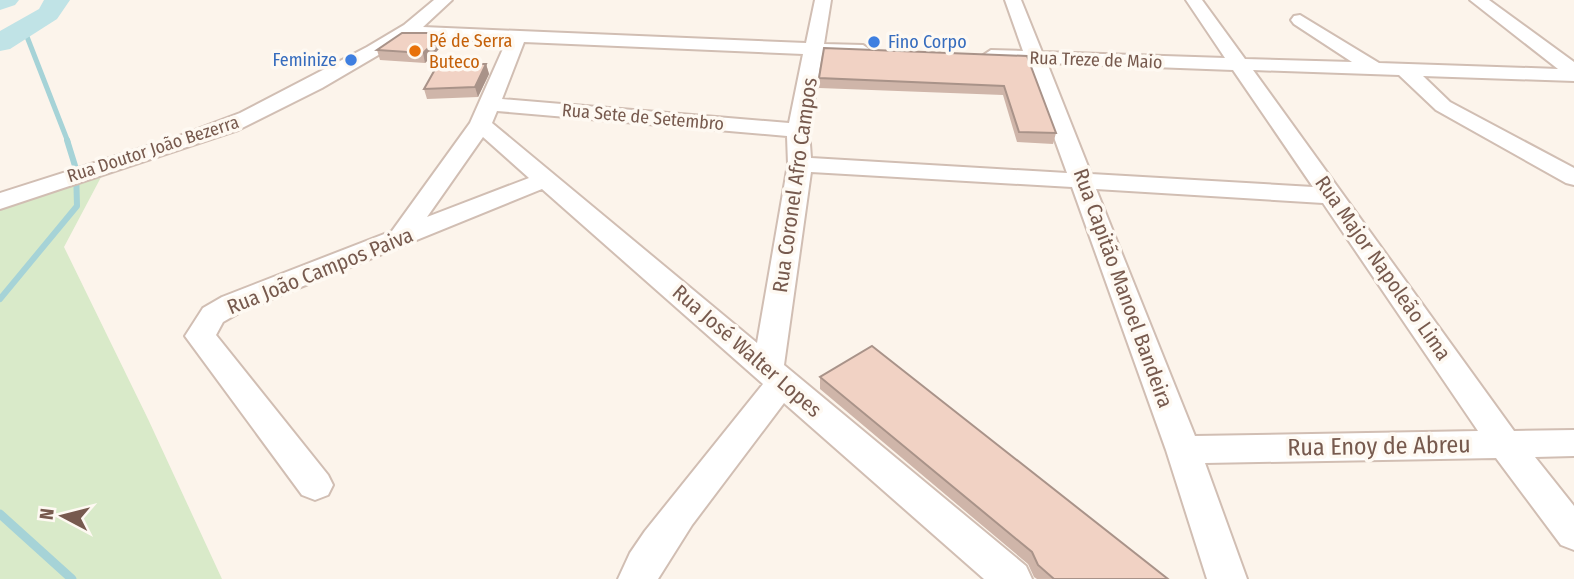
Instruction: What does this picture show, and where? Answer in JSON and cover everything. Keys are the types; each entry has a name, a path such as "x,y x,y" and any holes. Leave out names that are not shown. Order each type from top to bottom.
{"street":[{"name":"Rua Doutor João Bezerra","path":"0,202 57,180 184,142 248,118 408,32 444,0"},
{"name":"Rua Coronel Afro Campos","path":"776,376 800,164 798,130 823,0"},
{"name":"Rua Capitão Manoel Bandeira","path":"1013,0 1084,181 1183,450 1227,579"},
{"name":"Rua Major Napoleão Lima","path":"1194,0 1504,443 1574,534"},
{"path":"1478,0 1574,73"},
{"path":"1300,19 1374,68"},
{"path":"408,32 516,39 883,52"},
{"path":"400,238 485,114 516,39"},
{"name":"Rua Treze de Maio","path":"967,55 1574,73"},
{"path":"1405,70 1443,106 1574,178"},
{"name":"Rua Sete de Setembro","path":"485,114 798,130"},
{"name":"Rua José Walter Lopes","path":"485,114 547,179 1012,579"},
{"path":"800,164 1333,196"},
{"name":"Rua João Campos Paiva","path":"315,485 200,336 213,315 232,304 547,179"},
{"path":"639,579 639,570 776,376"},
{"name":"Rua Enoy de Abreu","path":"1183,450 1574,443"}],"green space":[{"path":"108,164 64,247 222,579 0,579 0,201"}],"building":[{"path":"402,33 444,33 423,53 377,50"},
{"path":"824,48 1027,56 1056,133 1019,132 1004,86 819,78"},
{"path":"438,64 486,64 475,87 424,89"},
{"path":"872,346 1168,579 1054,579 1038,565 1032,552 820,377"}],"waterway":[{"path":"0,2 6,0"},
{"path":"0,43 48,14 57,0"},
{"path":"24,29 68,142"},
{"path":"0,299 77,206 76,169 67,140"},
{"path":"0,514 72,579"}],"place":[{"name":"Fino Corpo","path":"874,42"},
{"name":"Pé de Serra Buteco","path":"415,51"},
{"name":"Feminize","path":"351,60"}]}
